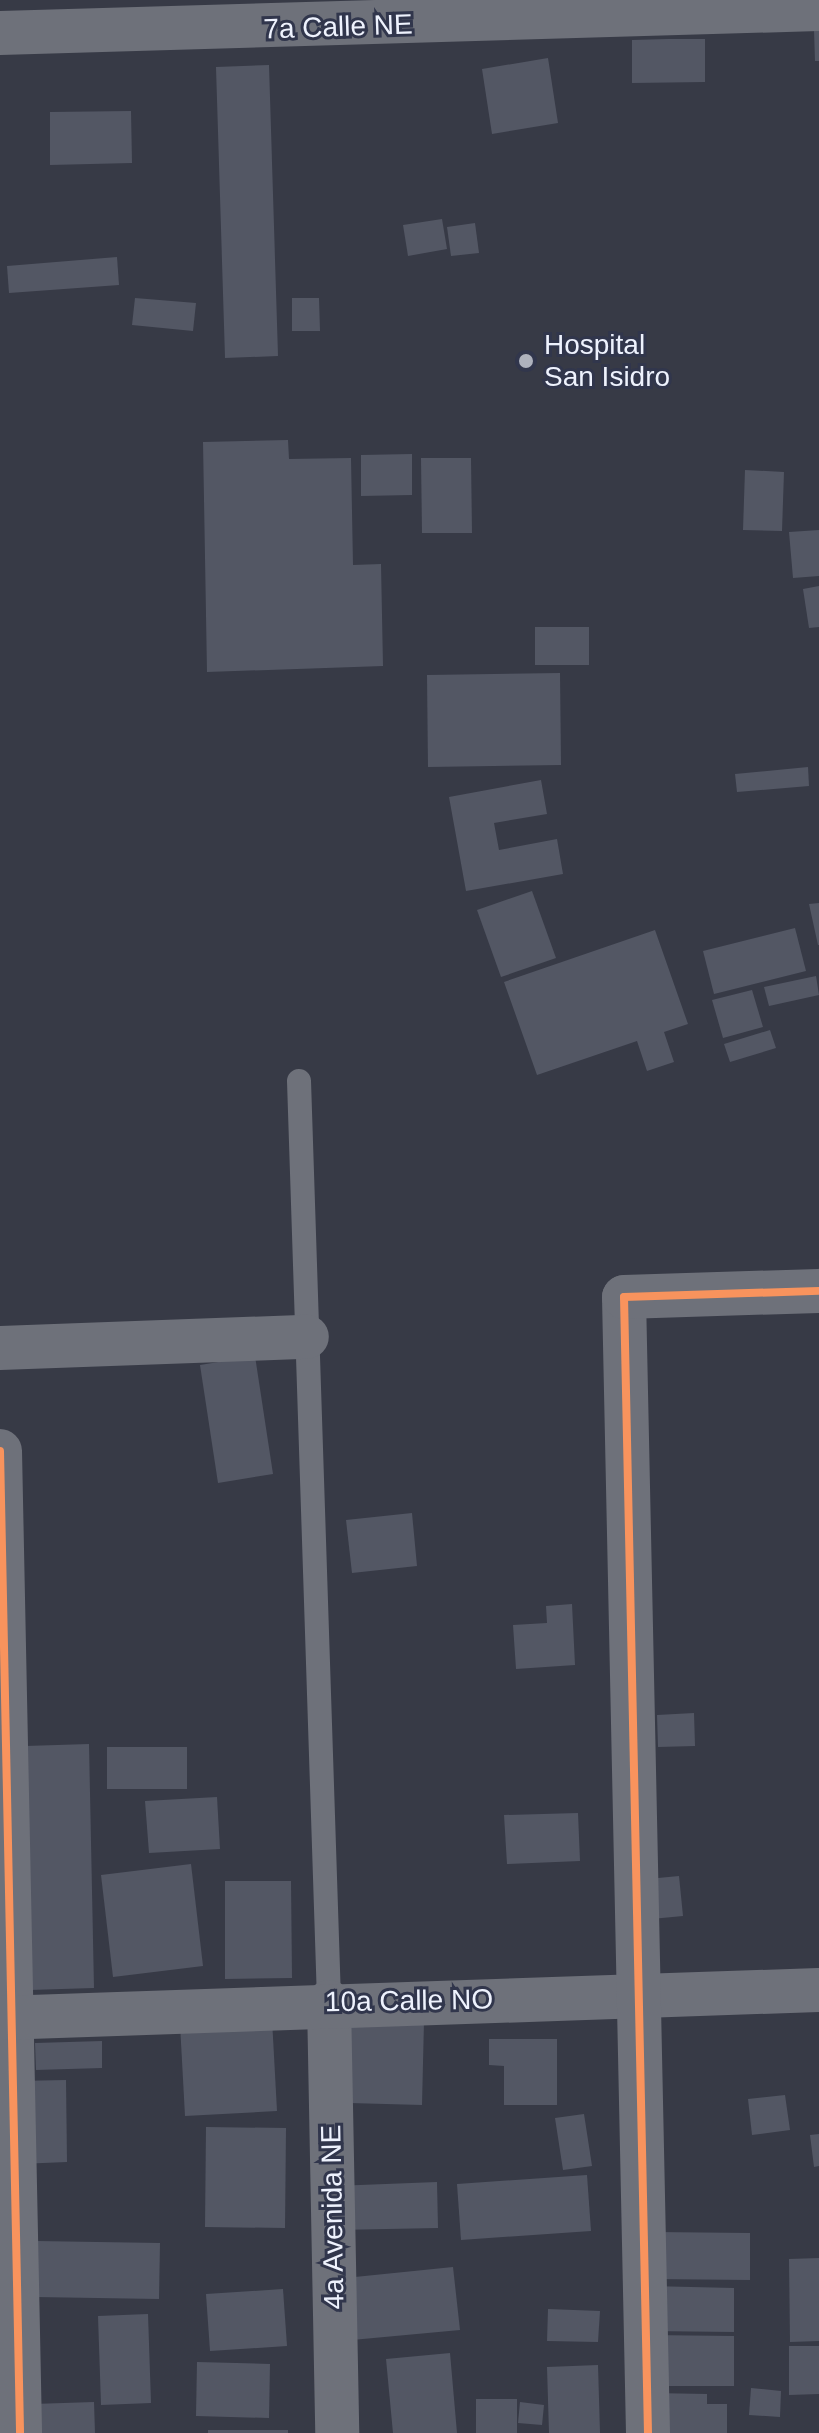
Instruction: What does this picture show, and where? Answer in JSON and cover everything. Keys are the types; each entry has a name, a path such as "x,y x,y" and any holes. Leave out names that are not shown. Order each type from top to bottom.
{"street":[{"name":"7a Calle NE","path":"0,33 236,15 819,9"},
{"path":"648,2433 624,1297 819,1291"},
{"path":"0,1348 307,1337"},
{"path":"0,1451 6,2018 20,2433"},
{"name":"10a Calle NO","path":"6,2018 329,2002 639,1997 819,1990"},
{"name":"4a Avenida NE","path":"329,2002 337,2433"}],"lane":[{"path":"299,1081 329,2002"}],"building":[{"path":"814,30 819,30 819,61 815,61"},
{"path":"705,39 705,82 632,83 632,40"},
{"path":"548,58 558,123 492,134 482,69"},
{"path":"269,65 278,356 225,358 216,67"},
{"path":"131,111 132,163 50,165 50,112"},
{"path":"442,219 447,249 408,256 403,225"},
{"path":"475,223 479,253 451,256 447,227"},
{"path":"117,257 119,285 9,293 7,266"},
{"path":"135,298 196,303 193,331 132,325"},
{"path":"292,298 319,298 320,331 292,331"},
{"path":"288,440 289,459 351,458 353,565 381,564 383,666 207,672 203,442"},
{"path":"412,454 412,495 361,496 361,455"},
{"path":"421,458 471,458 472,533 422,533"},
{"path":"745,470 784,472 782,531 743,530"},
{"path":"819,530 819,576 793,578 789,532"},
{"path":"819,586 819,627 809,628 803,589"},
{"path":"535,627 589,627 589,665 535,665"},
{"path":"560,673 561,765 428,767 427,675"},
{"path":"808,767 809,786 737,792 735,774"},
{"path":"541,780 547,814 494,823 499,850 557,839 563,874 466,891 449,797"},
{"path":"532,891 556,958 501,977 477,910"},
{"path":"819,903 819,945 818,945 809,904"},
{"path":"795,928 806,971 714,994 703,951"},
{"path":"655,930 688,1024 664,1032 674,1062 647,1071 637,1041 537,1075 504,982"},
{"path":"816,976 819,995 769,1006 764,987"},
{"path":"752,990 763,1027 723,1038 712,1000"},
{"path":"770,1030 776,1048 730,1062 724,1044"},
{"path":"255,1356 273,1474 218,1483 200,1365"},
{"path":"412,1513 417,1566 352,1573 346,1520"},
{"path":"572,1604 575,1665 516,1669 513,1625 547,1623 546,1606"},
{"path":"694,1713 695,1746 658,1747 657,1715"},
{"path":"89,1744 94,1988 30,1990 25,1746"},
{"path":"107,1747 187,1747 187,1789 107,1789"},
{"path":"217,1797 220,1849 149,1853 145,1801"},
{"path":"578,1813 580,1861 507,1864 504,1815"},
{"path":"191,1864 203,1966 113,1977 101,1875"},
{"path":"679,1876 683,1916 641,1920 637,1880"},
{"path":"225,1881 291,1881 292,1978 225,1979"},
{"path":"272,2019 277,2111 185,2116 180,2024"},
{"path":"351,2020 424,2021 422,2105 349,2103"},
{"path":"489,2039 557,2039 557,2105 504,2105 504,2066 489,2065"},
{"path":"102,2041 102,2068 36,2070 35,2043"},
{"path":"66,2080 67,2162 19,2164 18,2081"},
{"path":"785,2095 790,2130 752,2135 748,2099"},
{"path":"584,2114 592,2166 563,2170 555,2118"},
{"path":"206,2127 286,2128 285,2228 205,2227"},
{"path":"819,2134 819,2166 814,2167 810,2135"},
{"path":"587,2175 591,2231 461,2240 457,2184"},
{"path":"437,2182 438,2228 336,2230 334,2186"},
{"path":"654,2232 750,2233 750,2280 653,2279"},
{"path":"36,2241 160,2243 159,2299 35,2297"},
{"path":"819,2258 819,2341 790,2342 789,2259"},
{"path":"453,2267 460,2330 352,2340 345,2278"},
{"path":"649,2286 734,2288 734,2332 648,2331"},
{"path":"283,2289 287,2346 210,2351 206,2294"},
{"path":"548,2309 600,2311 598,2342 547,2341"},
{"path":"148,2314 151,2403 101,2405 98,2316"},
{"path":"649,2335 734,2336 734,2386 649,2386"},
{"path":"789,2346 819,2346 819,2394 789,2395"},
{"path":"450,2353 457,2433 393,2433 386,2359"},
{"path":"197,2362 270,2364 269,2418 196,2416"},
{"path":"598,2365 600,2433 549,2433 547,2367"},
{"path":"751,2388 781,2391 780,2417 749,2415"},
{"path":"652,2393 707,2394 707,2404 727,2404 727,2433 651,2433"},
{"path":"476,2399 517,2399 517,2433 476,2433"},
{"path":"94,2402 95,2433 33,2433 33,2404"},
{"path":"520,2402 544,2405 542,2425 518,2423"},
{"path":"208,2430 288,2430 288,2433 208,2433"}],"cycle path":[{"path":"648,2433 624,1297 819,1291"},
{"path":"0,1451 20,2433"}],"place":[{"name":"Hospital San Isidro","path":"526,361"}]}
